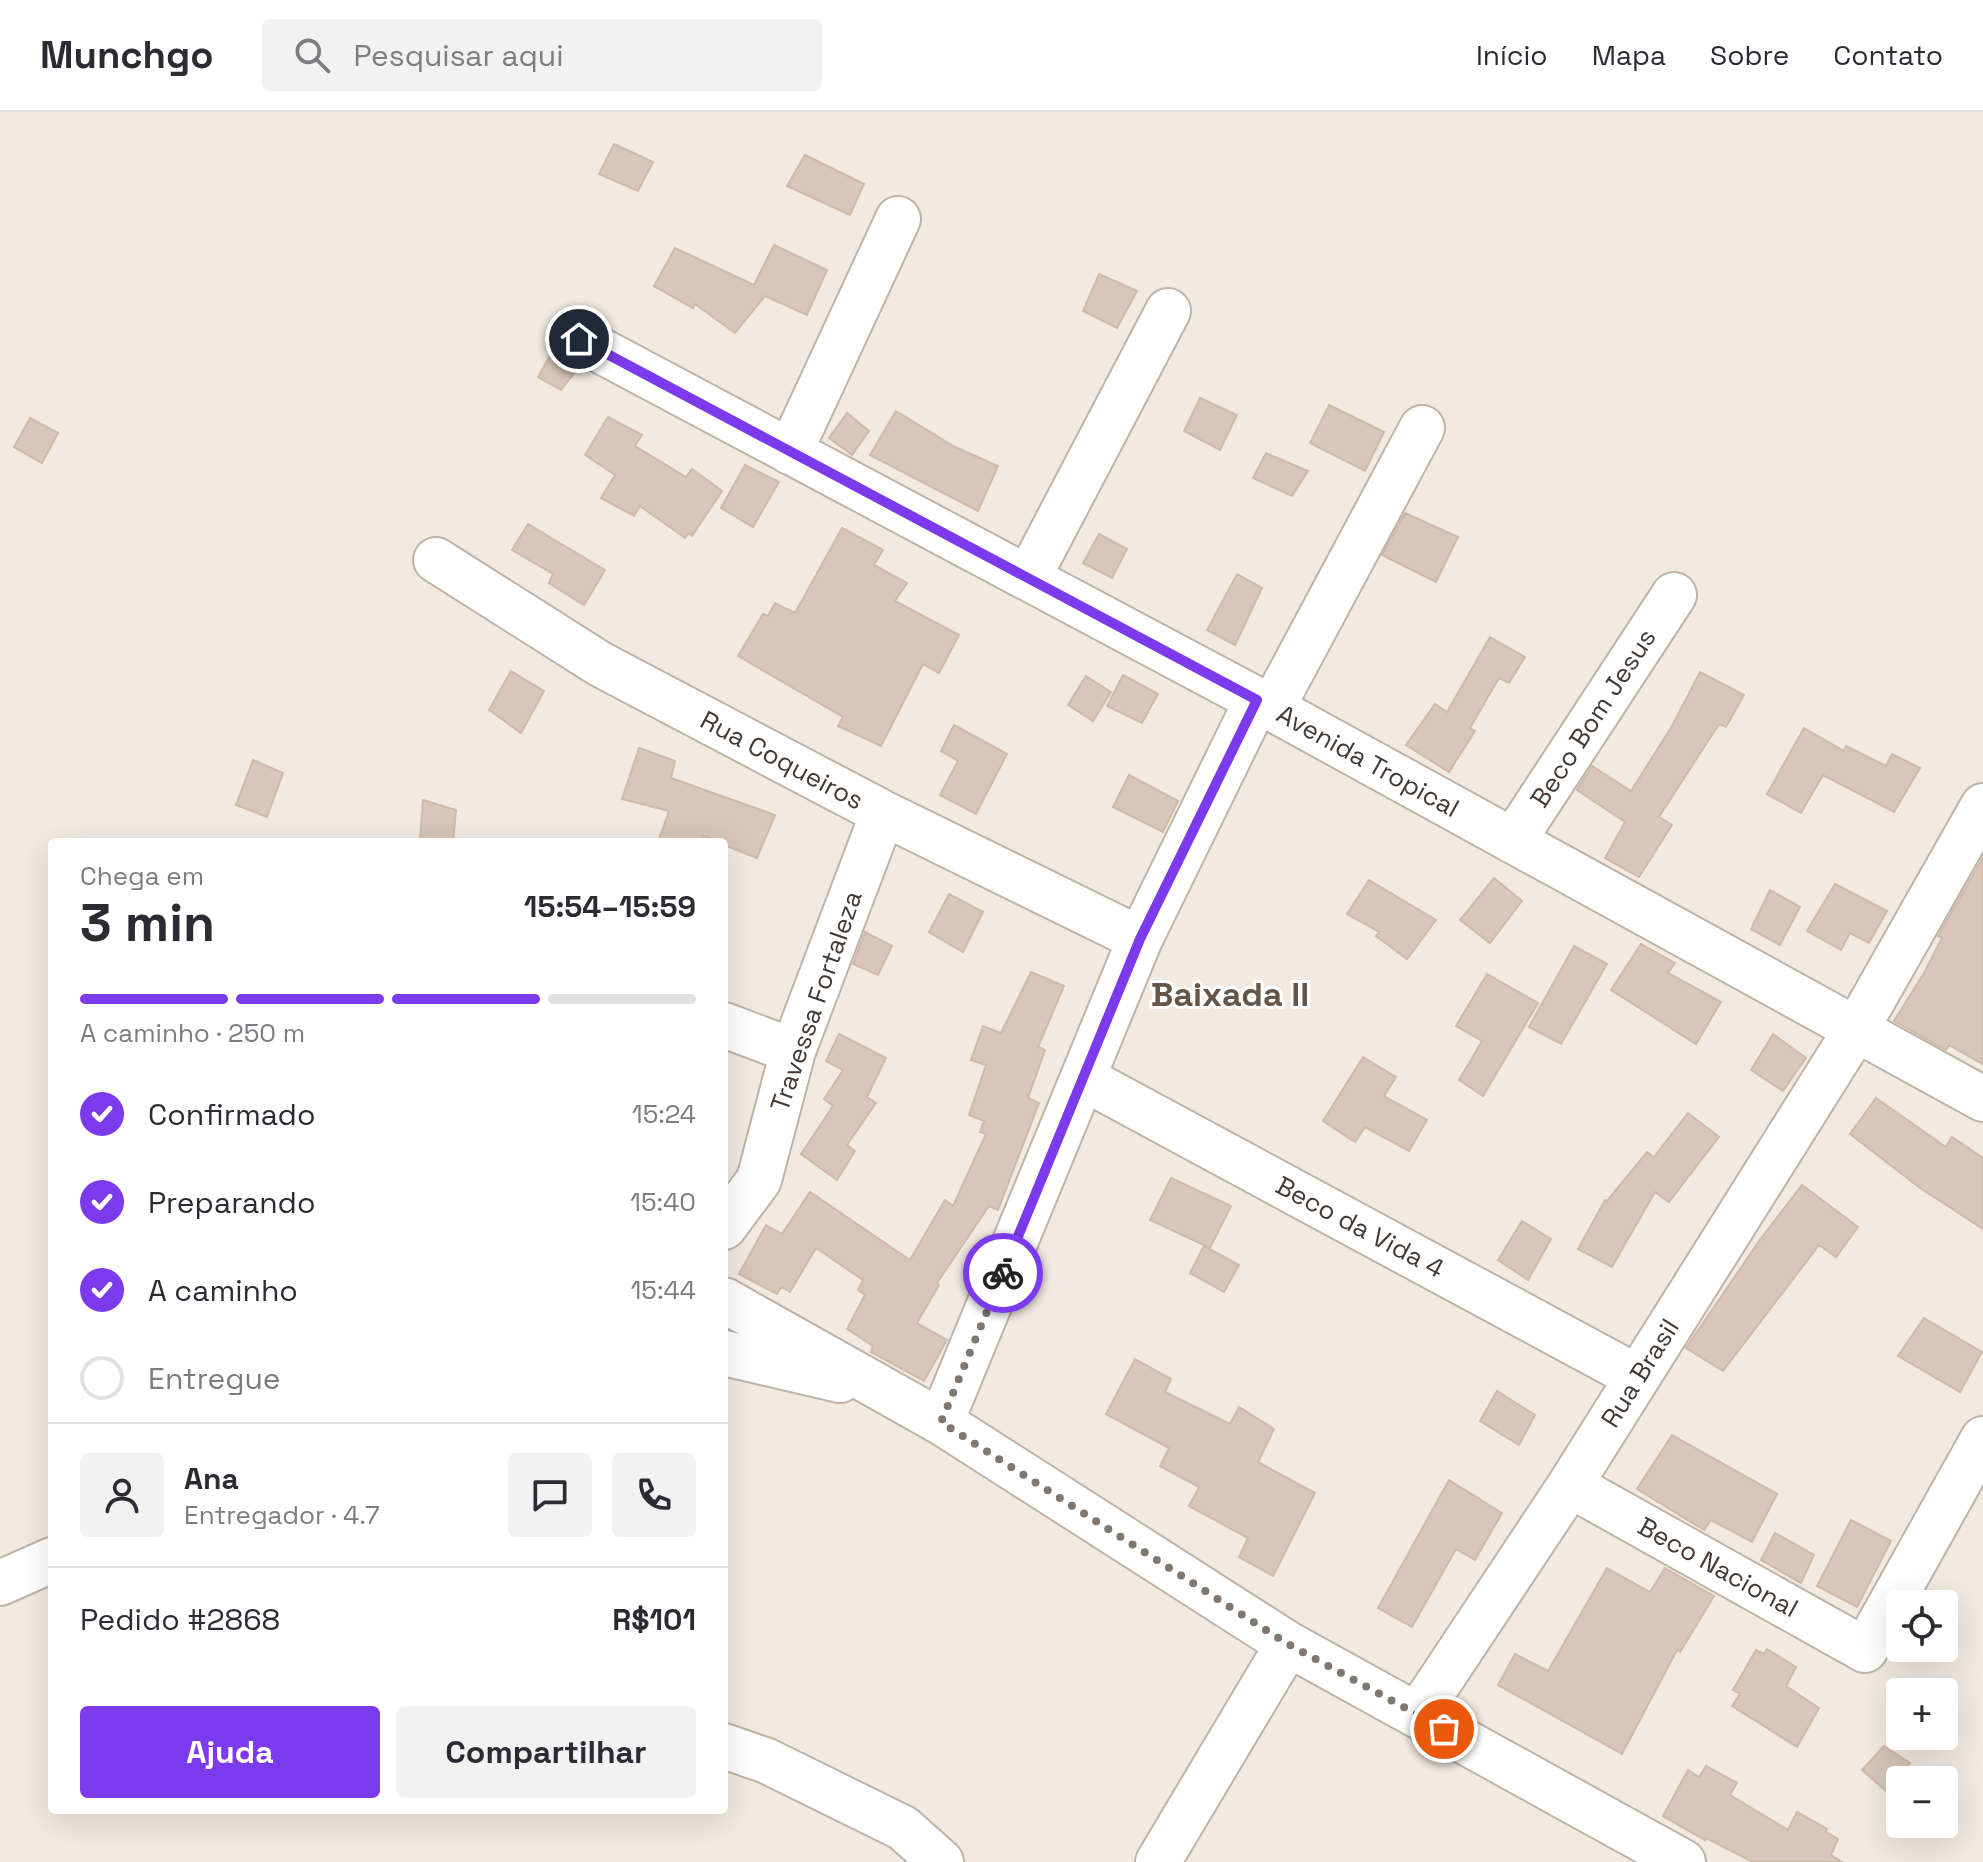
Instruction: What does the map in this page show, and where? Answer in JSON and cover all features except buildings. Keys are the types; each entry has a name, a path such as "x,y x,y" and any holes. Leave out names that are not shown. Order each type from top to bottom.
{"street":[{"path":"790,452 898,219"},
{"path":"1028,578 1168,311"},
{"name":"Avenida Tropical","path":"579,339 1264,704 1983,1099"},
{"path":"941,1422 1140,939 1264,704 1422,428"},
{"name":"Rua Coqueiros","path":"436,560 600,664 883,813 1140,939"},
{"name":"Beco Bom Jesus","path":"1513,841 1674,595"},
{"name":"Rua Brasil","path":"1418,1714 1570,1485 1857,1028 1983,806"},
{"name":"Travessa Fortaleza","path":"728,1222 759,1180 793,1051 883,813"},
{"path":"728,1027 793,1051"},
{"name":"Beco da Vida 4","path":"1083,1078 1637,1377"},
{"path":"728,1302 941,1422 1288,1644 1683,1862"},
{"path":"728,1354 889,1392"},
{"name":"Beco Nacional","path":"1570,1485 1865,1650 1983,1439"},
{"path":"0,1583 48,1562"},
{"path":"1158,1862 1288,1644"},
{"path":"728,1747 767,1761 903,1828 941,1862"}],"way so far":[{"path":"1003,1273 941,1422 1288,1644 1444,1729"}],"district":[{"name":"Baixada II","path":"1230,994"}],"route":[{"path":"579,339 1257,700 1140,939 1003,1273"}]}
